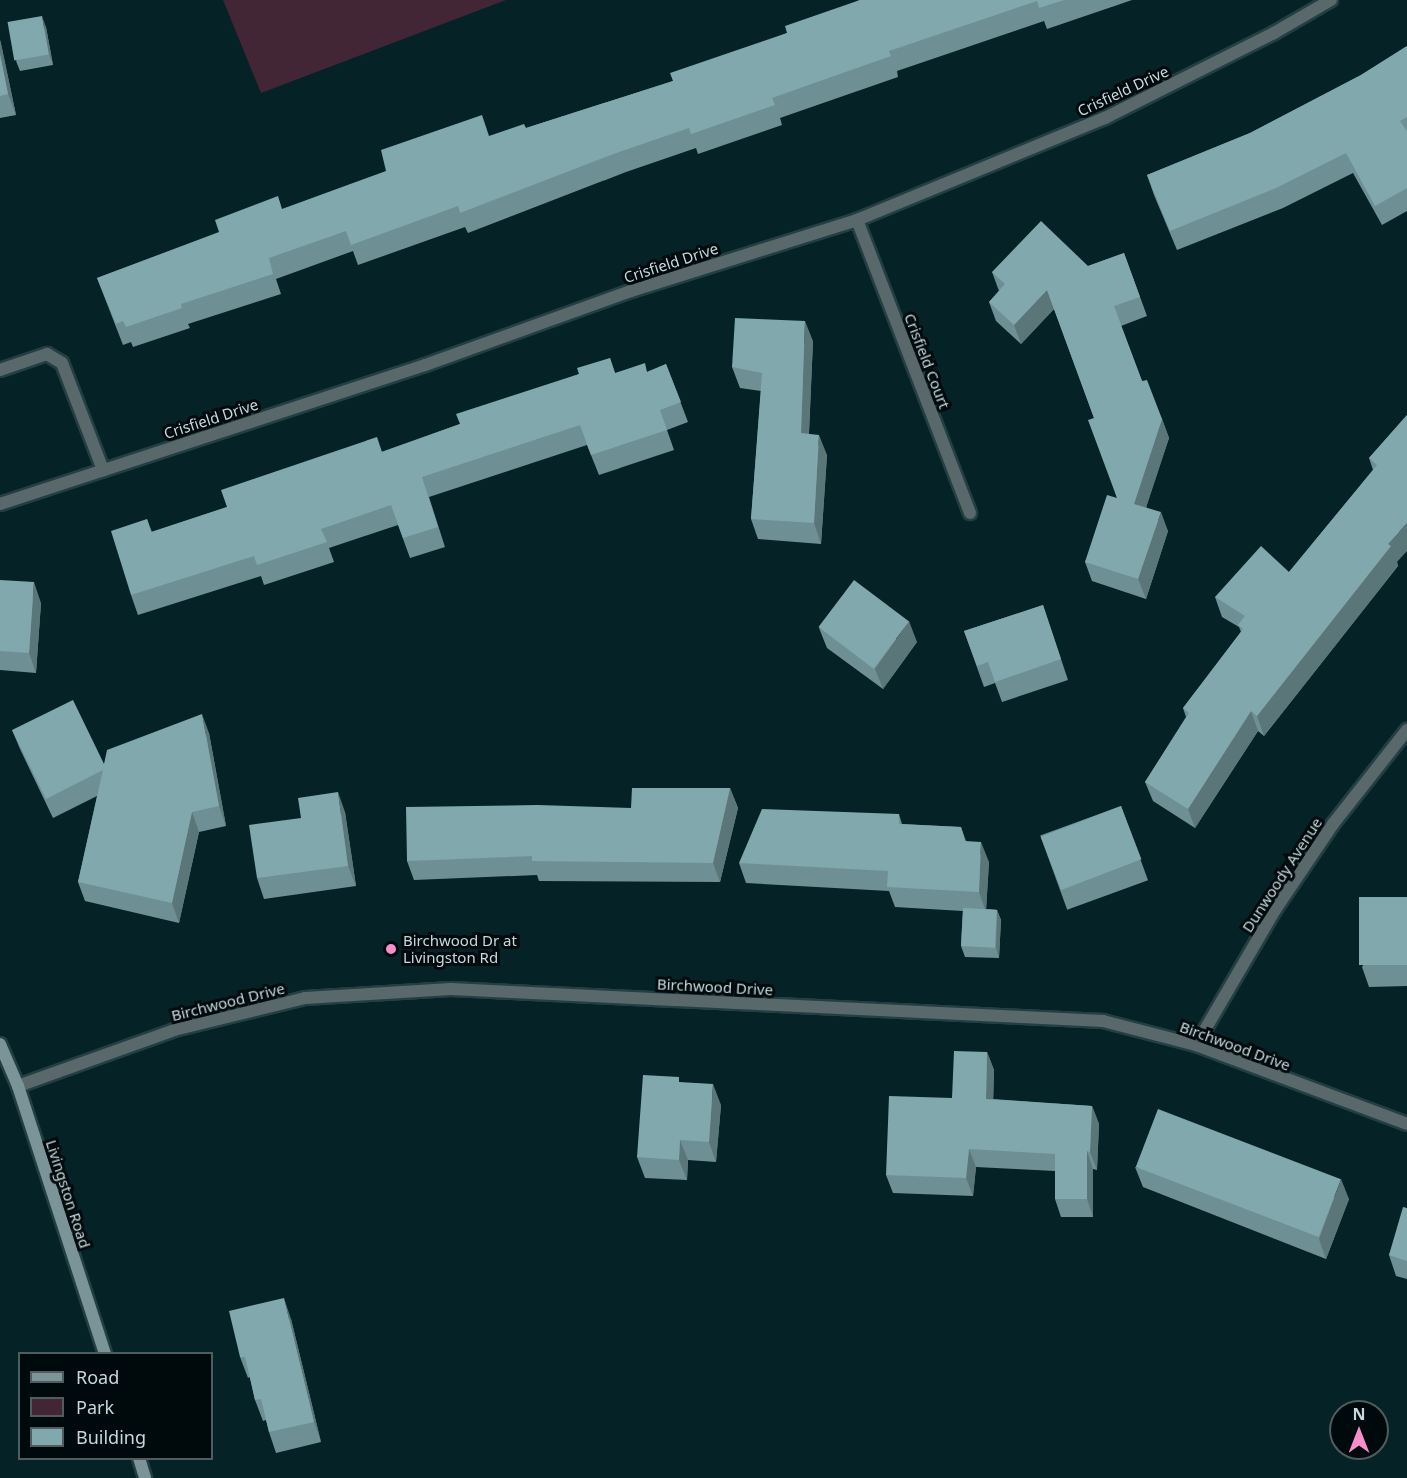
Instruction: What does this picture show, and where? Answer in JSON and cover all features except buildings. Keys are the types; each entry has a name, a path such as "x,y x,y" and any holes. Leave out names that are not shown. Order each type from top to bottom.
{"main road":[{"name":"Livingston Road","path":"0,1044 18,1086 105,1352"},
{"path":"139,1460 145,1478"}],"street":[{"name":"Crisfield Drive","path":"0,504 425,365 631,291 856,220 1105,118 1264,38 1331,0"},
{"name":"Crisfield Court","path":"856,220 970,513"},
{"path":"0,370 47,354 62,363 103,470"},
{"name":"Dunwoody Avenue","path":"1196,1045 1275,910 1326,833 1407,730"},
{"name":"Birchwood Drive","path":"18,1086 174,1030 305,998 451,990 1103,1021 1196,1045 1407,1124"}],"green space":[{"path":"223,0 506,0 261,93"}],"place":[{"name":"Birchwood Dr at Livingston Rd","path":"391,949"}]}
